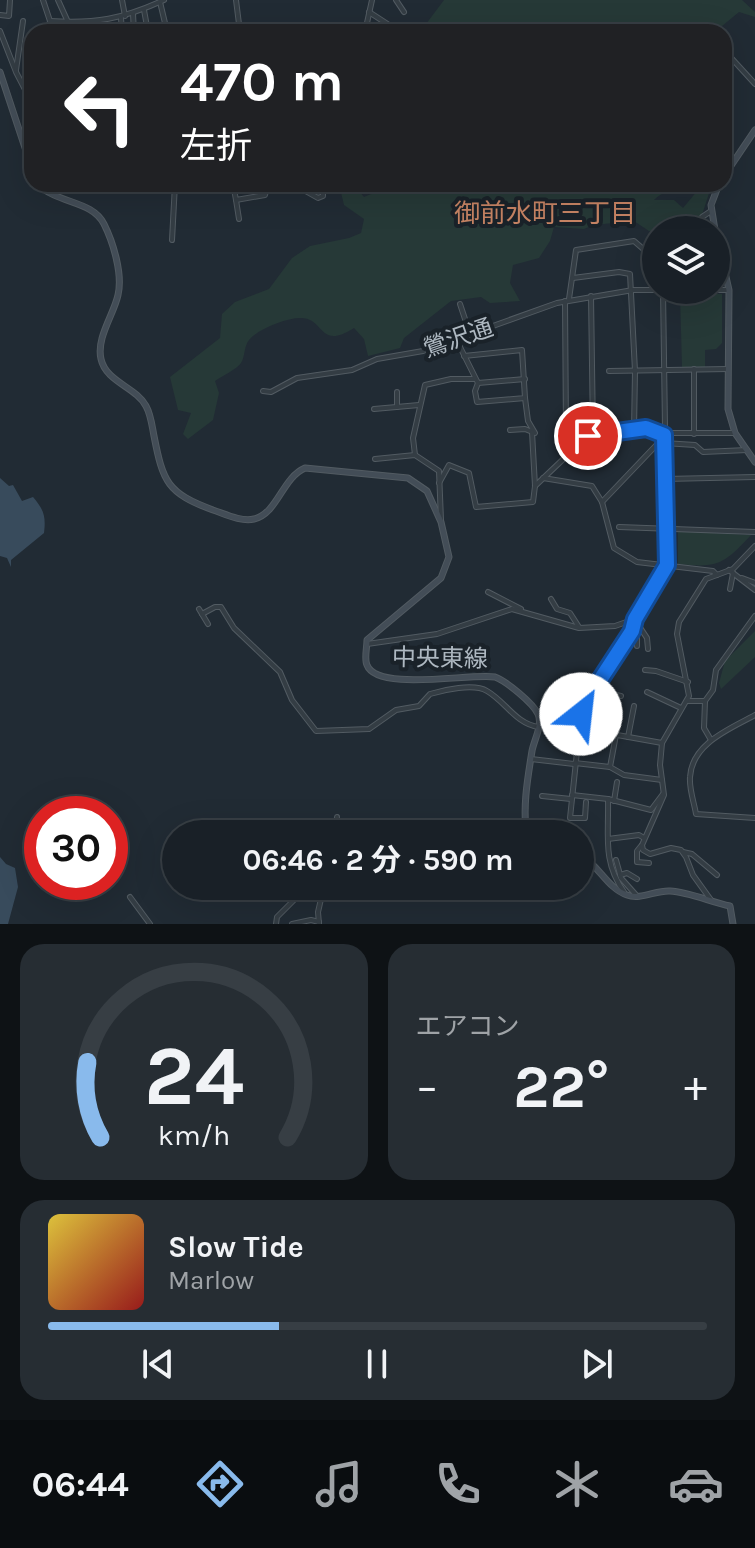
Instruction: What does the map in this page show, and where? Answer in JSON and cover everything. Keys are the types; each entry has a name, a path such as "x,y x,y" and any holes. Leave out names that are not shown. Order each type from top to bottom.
{"main road":[{"path":"0,72 24,145"},
{"path":"732,164 755,130"},
{"name":"中央東線","path":"50,192 64,201 88,207 104,225 120,282 118,297 100,347 102,362 113,377 146,406 161,471 175,493 237,518 254,519 267,510 293,475 305,468 408,478 427,491 441,522 449,557 441,578 368,639 367,668 387,677 407,680 487,675 499,678 534,708 538,715 538,727"},
{"path":"712,216 715,192"},
{"path":"729,304 728,409 735,433 755,462"},
{"path":"527,820 531,759 538,727"},
{"path":"594,865 625,894 637,896 670,891 730,906 733,924"}],"street":[{"path":"0,15 9,16 10,0"},
{"path":"43,0 49,24"},
{"path":"58,0 65,22"},
{"path":"122,0 123,24"},
{"path":"236,0 239,24"},
{"path":"367,24 372,0"},
{"path":"396,0 404,12"},
{"path":"50,21 85,24 123,17 162,1 165,23"},
{"path":"144,10 147,24"},
{"path":"369,12 387,24"},
{"path":"132,14 133,24"},
{"path":"16,72 23,21"},
{"path":"0,31 24,88"},
{"path":"732,59 755,84"},
{"path":"172,240 175,192"},
{"path":"234,192 239,219"},
{"path":"236,200 265,195 266,192"},
{"path":"704,216 711,211"},
{"path":"575,448 566,432 567,300 576,250 634,241 642,248"},
{"path":"573,278 619,272 630,274 633,290 634,430"},
{"name":"鶯沢通","path":"263,391 271,392 297,378 352,370 377,359 414,353 567,300 642,290"},
{"path":"591,296 593,434"},
{"path":"460,304 470,334"},
{"path":"586,802 585,818 572,819 574,763 585,703 635,624 667,565 663,304"},
{"path":"456,339 476,381 477,402 525,398"},
{"path":"464,356 522,350 528,421 536,431 532,432"},
{"path":"694,369 694,434"},
{"path":"609,371 728,369"},
{"path":"415,455 412,443 425,385 451,379 525,379"},
{"path":"397,392 397,407"},
{"path":"374,409 419,405"},
{"path":"535,486 593,434 646,428 664,435 735,433"},
{"path":"510,430 532,432"},
{"path":"532,432 535,512"},
{"path":"602,502 664,435"},
{"path":"664,443 695,445 703,452 747,450"},
{"path":"375,459 415,455 439,471 441,522"},
{"path":"439,483 449,465 469,473 476,507 533,502"},
{"path":"665,479 755,477"},
{"path":"543,478 592,486 602,502 614,548 637,562 713,571 717,575"},
{"path":"655,495 666,496"},
{"path":"619,527 755,532"},
{"path":"649,863 644,864 636,859 664,792 660,765 662,743 687,701 688,682 678,626 705,581 731,572 755,546"},
{"path":"731,572 755,590"},
{"path":"730,589 731,572"},
{"path":"739,579 755,583"},
{"path":"488,592 524,612"},
{"path":"551,599 557,609 570,613 579,628"},
{"path":"208,624 200,611 221,607 234,628 280,672 292,700 316,731 369,729 396,710 419,706 430,694 477,688 487,691 525,724 538,727"},
{"path":"367,644 437,634 504,611 524,612 579,628 635,624"},
{"path":"711,740 704,728 705,701 713,690 719,664 755,616"},
{"path":"635,624 637,646"},
{"path":"635,624 647,638 648,649"},
{"path":"645,670 688,682"},
{"path":"593,690 621,696"},
{"path":"647,692 682,708"},
{"path":"687,701 705,701"},
{"path":"566,704 585,703"},
{"path":"628,737 634,706"},
{"path":"755,715 711,740 700,751 689,779 696,814 755,818"},
{"path":"578,728 662,743"},
{"path":"610,767 616,735"},
{"path":"531,759 610,767 624,775 662,780"},
{"path":"614,801 617,782"},
{"path":"542,796 608,799 651,810 664,792"},
{"path":"608,799 611,872 625,894"},
{"path":"608,839 639,835 644,838"},
{"path":"642,845 643,850 650,854 671,848 692,854 717,875"},
{"path":"683,852 693,875 713,902"},
{"path":"616,860 620,875 637,896"},
{"path":"620,875 627,873 637,879"},
{"path":"130,896 150,924"},
{"path":"276,924 275,919 294,900"},
{"path":"292,924 311,920 319,923 322,900"}],"green space":[{"path":"444,0 742,0 755,12 755,17 739,12 724,24 426,24"},
{"path":"341,192 360,192 364,197 376,192 667,192 654,200 674,200 683,208 696,192 709,192 701,216 642,216 642,226 634,221 593,225 584,229 554,227 550,241 539,258 513,265 510,283 520,301 490,303 481,297 451,301 404,338 400,348 368,356 364,339 354,328 342,334 328,335 308,319 287,320 265,328 249,340 239,365 215,381 219,393 213,420 188,439 183,434 191,413 178,410 170,377 220,338 222,314 235,302 269,289 292,258 310,246 361,233 364,219 344,205"},
{"path":"680,304 722,304 722,343 716,349 705,350 705,367 682,367"},
{"path":"678,531 751,535 719,562 691,565 678,564"},
{"path":"755,631 755,657 721,689 719,683 725,661"}],"water":[{"path":"0,478 9,486 13,485 22,501 33,497 44,518 44,533 11,560 11,567 7,558 0,556"},
{"path":"0,857 15,868 18,887 8,924 0,924"}],"district":[{"name":"御前水町三丁目","path":"545,213"}],"route":[{"path":"581,714 632,631 635,619 667,565 664,435 646,428 588,436"}]}
